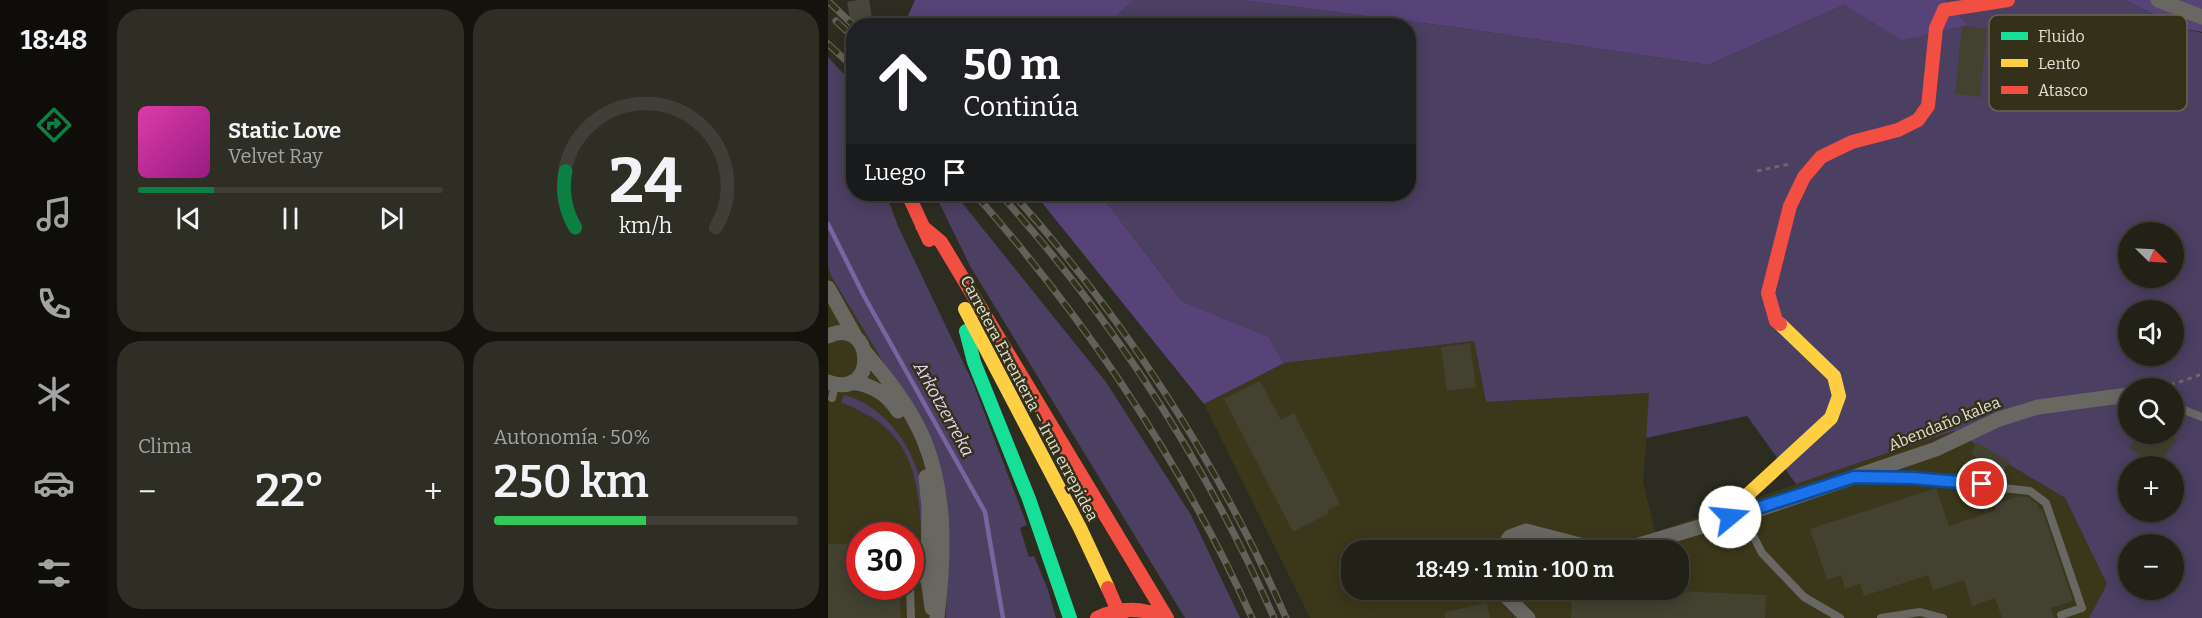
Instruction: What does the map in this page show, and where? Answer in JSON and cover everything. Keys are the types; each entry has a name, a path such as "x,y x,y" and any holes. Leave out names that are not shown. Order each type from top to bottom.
{"main road":[{"path":"1719,521 1831,418 1839,396 1834,376 1776,321 1768,293 1790,206 1804,177 1821,157 1852,142 1898,130 1918,120 1928,106 1936,28 1944,10 2008,0"},
{"name":"Carretera Errenteria – Irun errepidea","path":"911,201 1080,528 1121,618"},
{"path":"922,226 941,242 1166,618"},
{"path":"957,299 974,362 1029,499 1070,618"},
{"path":"1097,618 1110,612 1133,608 1166,618"}],"street":[{"path":"2158,0 2202,17"},
{"path":"828,288 865,352 904,402 925,442 937,485 941,517 942,550 935,618"},
{"path":"828,336 840,333 856,338"},
{"path":"852,382 864,369 865,352"},
{"path":"832,388 852,382 874,387 888,397 903,418 919,451 925,469 929,508 928,578 935,618"},
{"name":"Abendaño kalea","path":"1656,540 1742,514 1936,449 1999,419 2038,407 2118,396"},
{"path":"928,578 941,517"},
{"name":"Abendaño kalea","path":"1508,540 1510,537 1527,531 1561,540"},
{"path":"1510,600 1528,618"}],"lane":[{"path":"2184,410 2202,417"},
{"path":"1854,477 1912,478 2030,491 2046,503 2082,608 2061,615"},
{"path":"1742,514 1762,553 1804,597 1840,618"},
{"path":"924,578 928,578"},
{"path":"910,600 911,618"},
{"path":"1881,618 1920,612 1943,618"}],"path":[{"path":"2184,380 2202,374"}],"shaded area":[{"path":"915,0 1134,0 1114,18 907,18"},
{"path":"1134,0 1241,0 1383,18 1114,18"},
{"path":"1241,0 1945,0 1968,25 1902,40 1844,5 1708,65 1416,22 1416,18 1383,18"},
{"path":"1945,0 2125,0 2154,15 1989,15 1989,111 2187,111 2187,30 2202,33 2202,618 2089,618 2107,584 2065,498 1953,431 1796,484 1747,416 1646,438 1649,393 1486,402 1474,341 1284,363 1267,337 1182,301 1105,201 1416,201 1416,22 1708,65 1844,5 1902,39 1968,25"},
{"path":"2125,0 2202,0 2202,32 2187,29 2187,15 2154,15"},
{"path":"828,57 846,76 846,201 889,201 898,226 973,383 1027,525 1020,528 1029,557 1034,556 1048,590 1056,618 946,618 947,558 925,431 831,276 828,267"},
{"path":"938,201 961,201 1106,382 1191,515 1240,618 1185,618 970,266"},
{"path":"1041,201 1105,201 1182,301 1268,337 1284,363 1204,404"},
{"path":"828,267 831,276 925,431 947,558 946,618 828,618"},
{"path":"1474,341 1486,402 1650,393 1643,482 1655,532 1952,431 2065,498 2107,584 2089,618 1310,618 1204,404 1284,363"},
{"path":"844,395 873,409 886,419 906,445 919,475 924,522 921,522 913,473 907,456 897,440 872,417 841,403"}],"building":[{"path":"1962,26 1987,29 1980,97 1955,94"},
{"path":"1470,343 1476,387 1447,391 1441,347"},
{"path":"1260,381 1281,420 1294,413 1340,504 1328,510 1329,513 1293,532 1224,399"},
{"path":"1977,442 2010,462 2003,473 1971,454"},
{"path":"2132,444 2173,444 2165,456 2141,456 2129,448"},
{"path":"1936,488 1949,526 1996,510 1994,504 2020,496 2028,497 2037,504 2039,510 2042,509 2073,601 2051,608 2054,618 2002,618 1995,598 1972,606 1964,580 1933,590 1928,575 1864,596 1860,584 1845,589 1841,575 1827,580 1810,529"},
{"path":"846,543 846,600 900,600 901,618 828,618 828,544"},
{"path":"1689,591 1766,595 1765,618 1571,618 1572,600 1689,600"},
{"path":"1487,603 1490,618 1445,618 1444,612"}],"waterway":[{"name":"Arkotzerreka","path":"828,224 864,296 985,512 1003,618"}],"tunnel":[{"path":"858,0 861,18"}],"railway":[{"path":"828,1 846,18"},
{"path":"836,21 846,30"},
{"path":"828,44 846,61"},
{"path":"981,201 1056,292 1129,396 1195,504 1252,618"},
{"path":"1006,201 1081,291 1154,395 1218,504 1274,618"},
{"path":"1019,201 1093,291 1131,342 1166,395 1231,504 1286,618"}],"traffic: fast":[{"path":"966,331 974,362 1029,499 1070,618"}],"traffic: slow":[{"path":"965,309 1080,528 1108,588"},
{"path":"1719,521 1831,418 1839,396 1834,376 1780,324"}],"traffic: jam":[{"path":"1780,324 1776,321 1768,293 1790,206 1804,177 1821,157 1852,142 1898,130 1918,120 1928,106 1936,28 1944,10 2008,0"},
{"path":"911,201 929,240"},
{"path":"922,226 941,242 1167,618"},
{"path":"1108,588 1121,618"},
{"path":"1097,618 1123,610 1139,610 1165,618"}],"route":[{"path":"1730,517 1854,477 1912,478 1982,484"}]}
